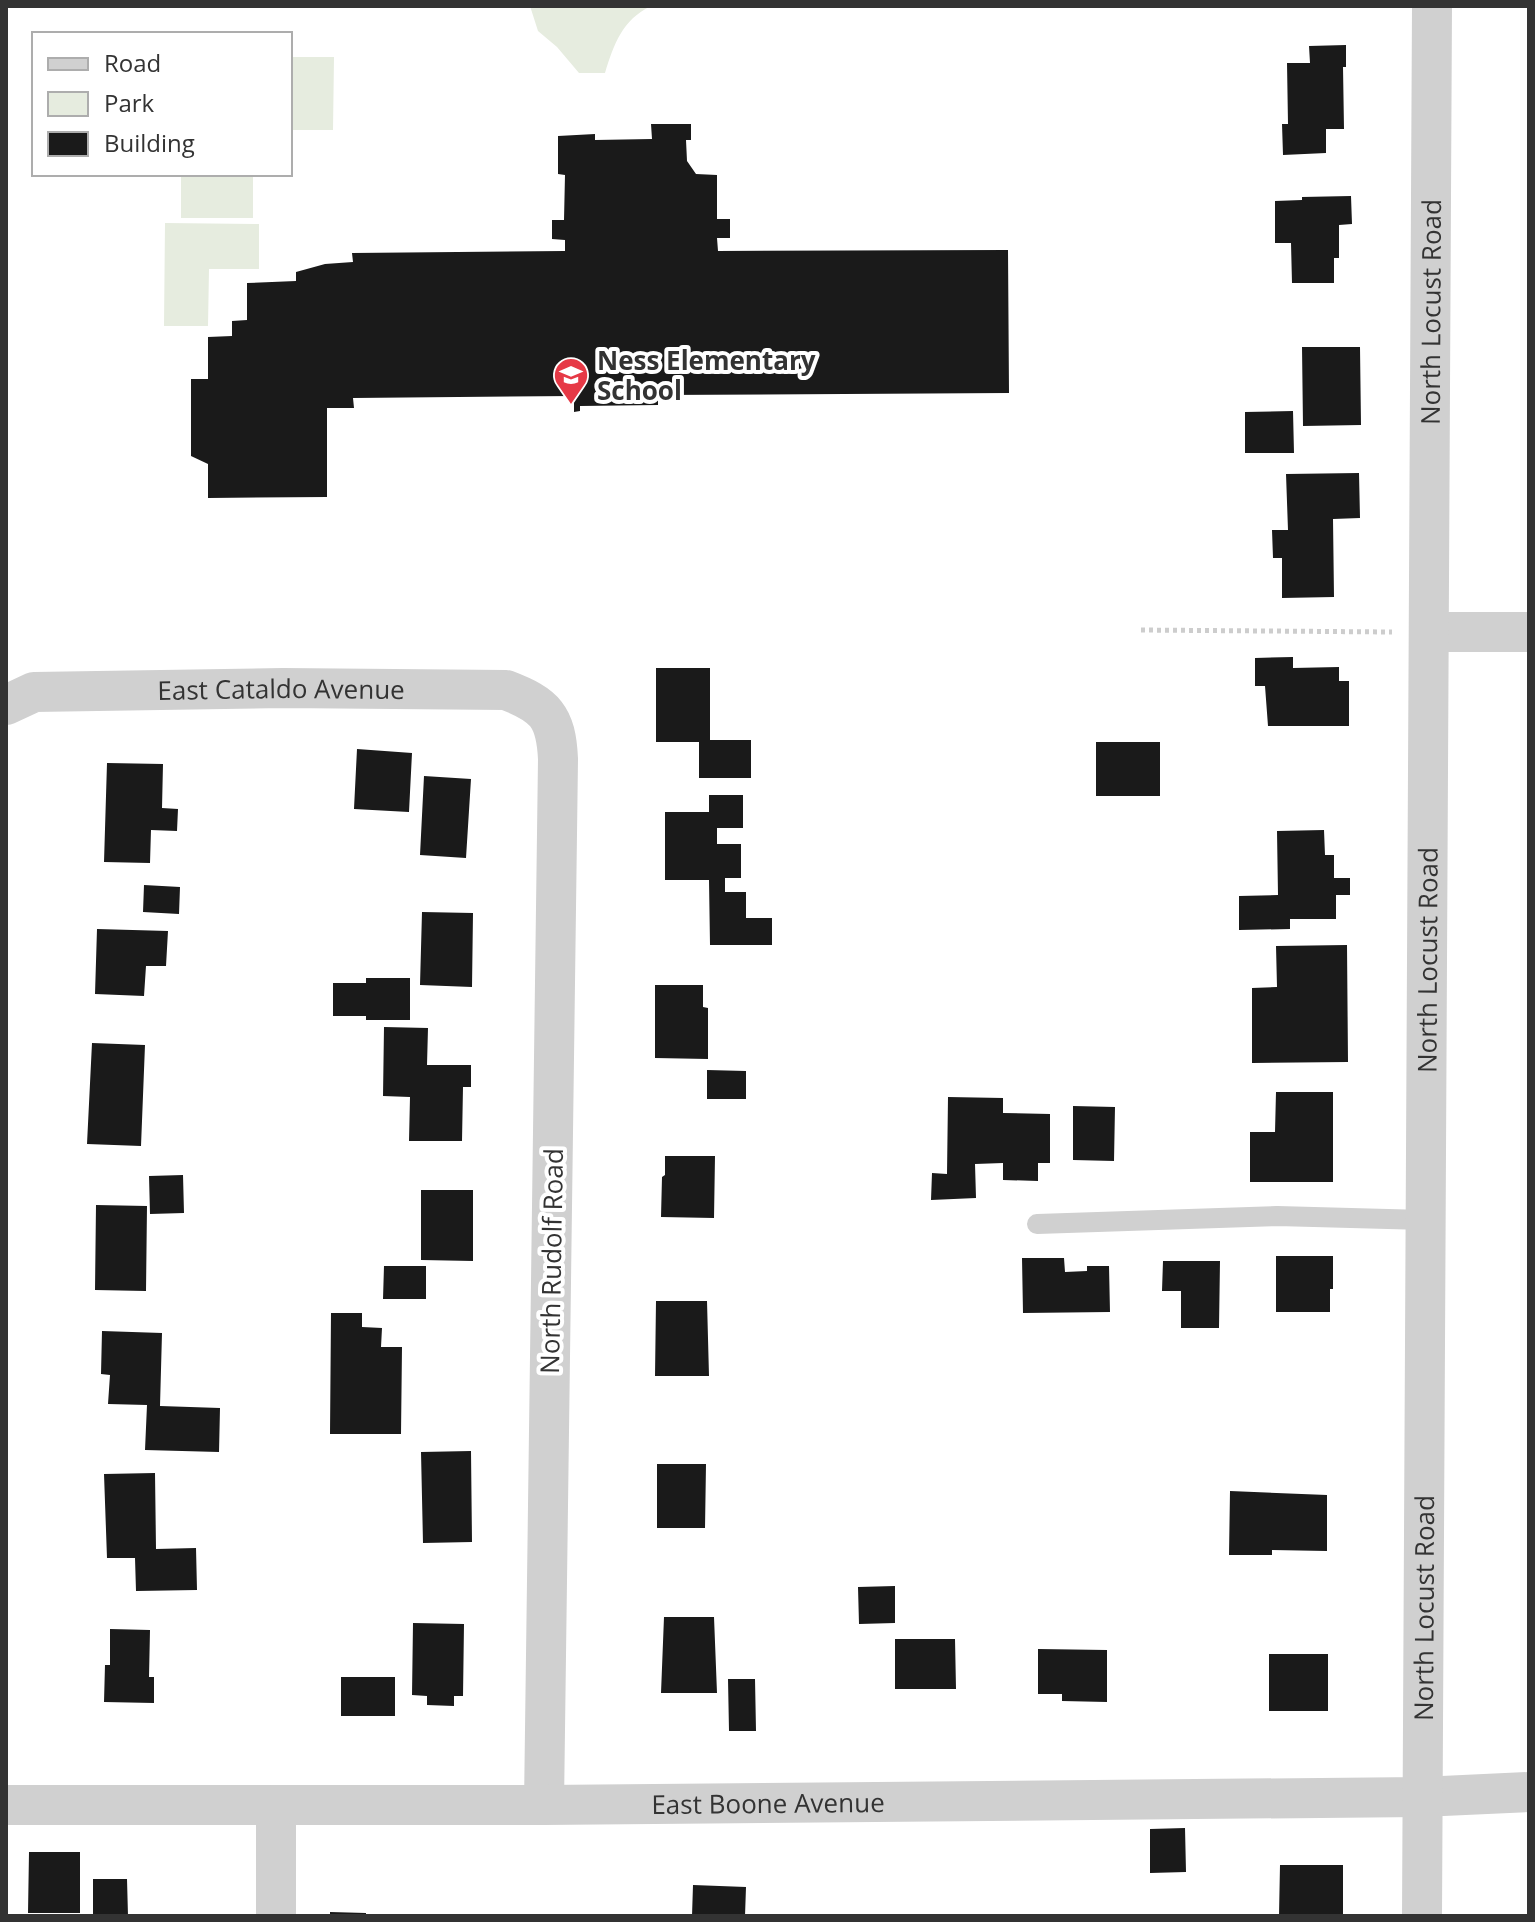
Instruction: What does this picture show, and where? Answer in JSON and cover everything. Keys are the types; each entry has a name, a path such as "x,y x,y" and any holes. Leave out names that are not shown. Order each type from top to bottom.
{"street":[{"name":"North Locust Road","path":"1422,1916 1432,6"},
{"path":"1429,632 1529,632"},
{"name":"East Cataldo Avenue","path":"6,705 34,692 283,688 506,690 533,700 551,718"},
{"name":"North Rudolf Road","path":"544,1805 558,759 551,718"},
{"name":"East Boone Avenue","path":"6,1805 544,1805 1421,1797 1529,1792"},
{"path":"276,1805 276,1916"}],"lane":[{"path":"1037,1224 1277,1216 1425,1220"}],"path":[{"path":"1141,630 1429,632"}],"green space":[{"path":"530,6 651,6 626,26 605,73 579,73 557,47 538,31"},
{"path":"292,57 334,57 333,130 292,130"},
{"path":"181,176 253,176 253,218 181,218"},
{"path":"165,223 259,224 259,269 209,269 208,326 164,326"}],"building":[{"path":"1346,45 1346,67 1343,67 1344,129 1326,129 1326,153 1283,155 1282,124 1288,124 1287,63 1310,63 1309,46"},
{"path":"651,124 691,124 691,140 686,140 687,161 696,174 717,175 717,219 730,219 730,238 717,238 718,251 1008,250 1009,393 658,395 658,405 580,406 580,411 574,412 574,396 353,398 354,408 327,408 327,497 208,498 208,464 191,456 191,379 208,379 208,337 232,336 232,321 247,320 247,283 296,281 296,272 325,264 353,262 352,253 565,251 565,240 552,239 552,220 564,220 565,175 558,174 558,136 595,134 595,140 652,139"},
{"path":"1351,196 1352,224 1339,225 1339,258 1334,258 1334,283 1292,283 1291,243 1275,243 1275,201"},
{"path":"1302,347 1360,347 1361,425 1303,426"},
{"path":"1293,411 1294,453 1245,453 1245,412"},
{"path":"1359,473 1360,518 1333,519 1334,597 1282,598 1282,558 1273,558 1272,530 1288,530 1286,474"},
{"path":"1293,657 1293,668 1339,667 1339,681 1349,681 1349,726 1268,726 1265,686 1255,686 1255,658"},
{"path":"656,668 710,668 710,740 751,740 751,778 699,778 699,742 656,742"},
{"path":"1096,742 1160,742 1160,796 1096,796"},
{"path":"357,749 412,753 409,812 354,809"},
{"path":"107,763 163,764 162,808 178,809 177,831 151,830 150,863 104,862"},
{"path":"424,776 471,779 466,858 420,855"},
{"path":"709,795 743,795 743,828 717,828 717,844 741,844 741,878 725,878 725,892 746,892 746,918 772,918 772,945 710,945 709,880 665,880 665,812 709,812"},
{"path":"1324,830 1325,855 1334,855 1334,878 1350,878 1350,895 1336,895 1336,919 1290,919 1290,929 1239,930 1239,896 1278,895 1277,831"},
{"path":"144,885 180,887 179,914 143,912"},
{"path":"422,912 473,913 472,987 420,985"},
{"path":"97,929 168,931 166,966 146,966 144,996 95,994"},
{"path":"1347,945 1348,1062 1252,1063 1252,988 1277,987 1276,946"},
{"path":"366,978 410,978 410,1020 333,1016 333,983 366,983"},
{"path":"655,985 703,985 703,1007 708,1008 708,1059 655,1058"},
{"path":"384,1027 428,1028 427,1065 471,1065 471,1087 463,1087 462,1141 409,1141 410,1097 383,1096"},
{"path":"92,1043 145,1045 141,1146 87,1144"},
{"path":"707,1070 746,1071 746,1099 707,1099"},
{"path":"1276,1092 1333,1092 1333,1182 1250,1182 1250,1132 1275,1132"},
{"path":"948,1097 1003,1098 1003,1113 1050,1114 1050,1163 1038,1163 1038,1181 1003,1180 1003,1163 975,1164 976,1198 931,1200 932,1173 947,1174"},
{"path":"1073,1106 1115,1107 1114,1161 1073,1160"},
{"path":"665,1156 715,1156 714,1218 661,1217"},
{"path":"183,1175 184,1213 150,1214 149,1176"},
{"path":"421,1190 473,1190 473,1261 421,1260"},
{"path":"96,1205 147,1206 146,1291 95,1290"},
{"path":"1276,1256 1333,1256 1330,1312 1276,1312"},
{"path":"1022,1258 1064,1258 1065,1272 1087,1271 1087,1266 1109,1266 1110,1312 1023,1313"},
{"path":"1163,1261 1220,1261 1219,1328 1181,1328 1181,1291 1162,1291"},
{"path":"384,1266 426,1266 426,1299 383,1299"},
{"path":"656,1301 707,1301 709,1376 655,1376"},
{"path":"331,1313 362,1313 362,1327 382,1328 381,1347 402,1347 401,1434 330,1434"},
{"path":"102,1331 162,1333 160,1406 220,1408 219,1452 145,1450 147,1405 108,1404 110,1375 101,1374"},
{"path":"471,1451 472,1542 423,1543 421,1452"},
{"path":"657,1464 706,1464 705,1528 657,1528"},
{"path":"155,1473 156,1549 196,1548 197,1590 136,1591 135,1558 107,1558 104,1474"},
{"path":"1230,1491 1327,1495 1327,1551 1272,1550 1272,1555 1229,1555"},
{"path":"895,1586 895,1623 859,1624 858,1587"},
{"path":"664,1617 714,1617 717,1693 661,1693"},
{"path":"413,1623 464,1624 463,1696 454,1696 454,1706 427,1705 427,1696 412,1695"},
{"path":"110,1629 150,1630 149,1677 154,1677 154,1703 104,1702 105,1665 110,1665"},
{"path":"895,1639 955,1639 956,1689 895,1689"},
{"path":"1038,1649 1107,1650 1107,1702 1062,1701 1062,1694 1038,1694"},
{"path":"1269,1654 1328,1654 1328,1711 1269,1711"},
{"path":"341,1677 395,1677 395,1716 341,1716"},
{"path":"728,1679 755,1679 756,1731 729,1731"},
{"path":"1185,1828 1186,1872 1150,1873 1150,1829"},
{"path":"29,1852 80,1852 80,1913 28,1913"},
{"path":"1280,1865 1343,1865 1343,1916 1279,1916"},
{"path":"93,1879 127,1879 128,1916 93,1916"},
{"path":"693,1885 746,1887 745,1916 692,1916"},
{"path":"330,1912 366,1913 366,1916 330,1916"}],"place":[{"name":"Ness Elementary School","path":"571,406"}]}
